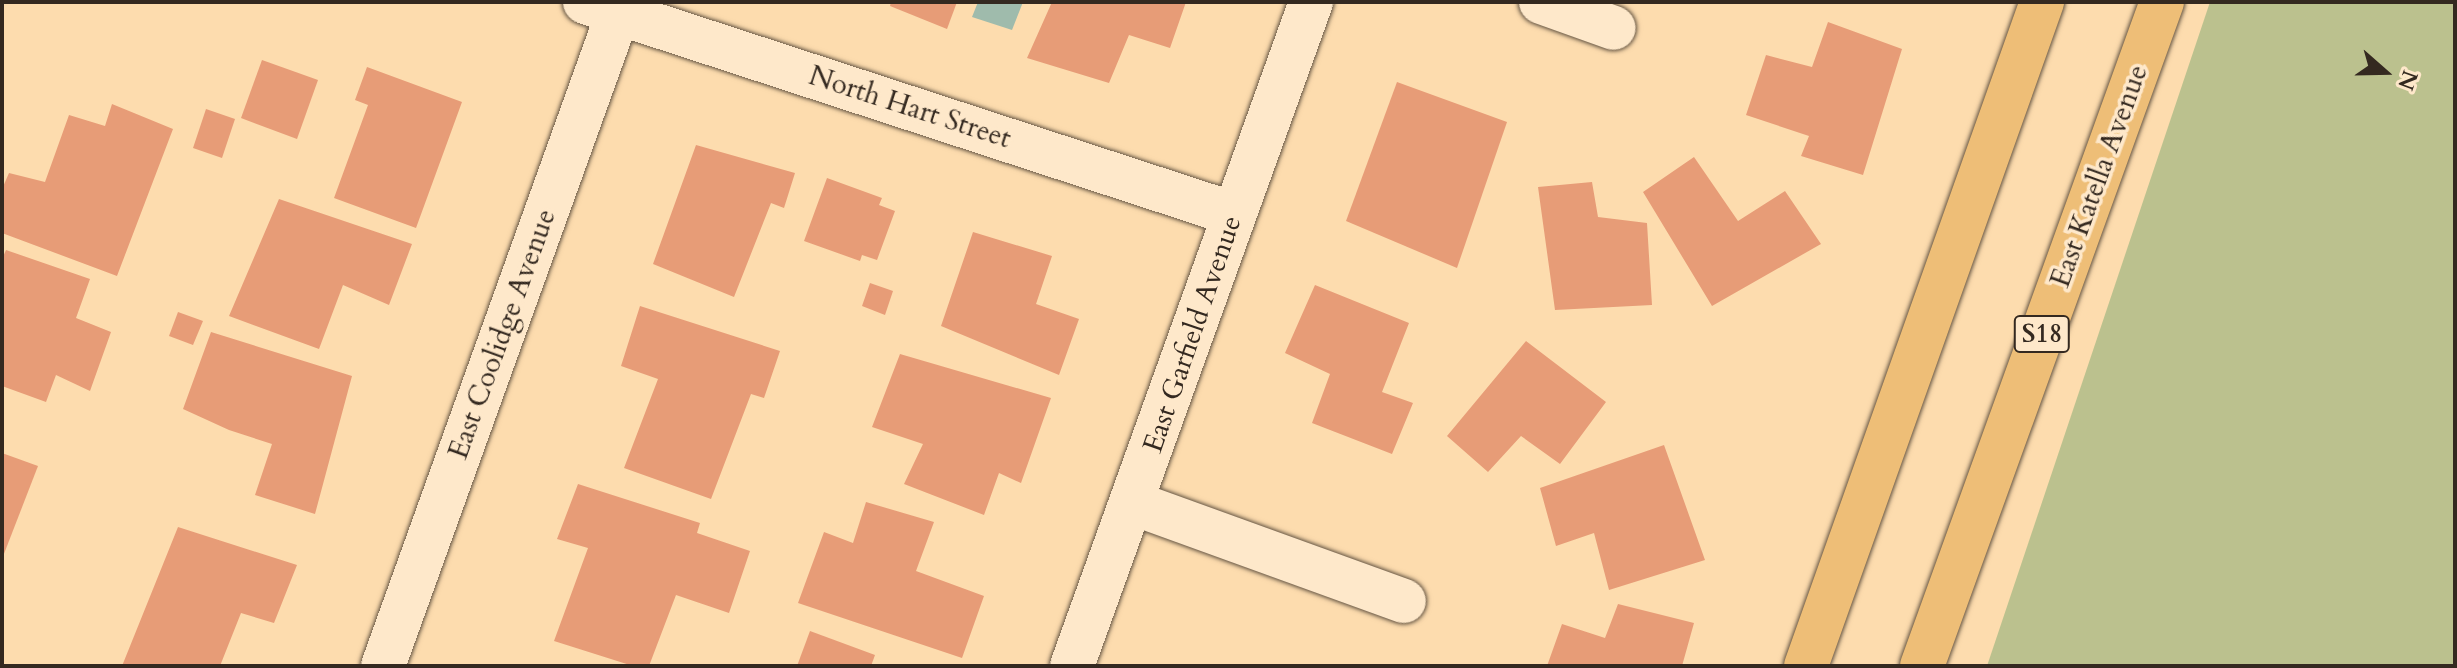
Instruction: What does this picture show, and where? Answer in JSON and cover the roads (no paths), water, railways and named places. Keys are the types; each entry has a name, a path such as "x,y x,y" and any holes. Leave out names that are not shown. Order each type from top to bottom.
{"main road":[{"path":"1806,666 2042,2"},
{"name":"East Katella Avenue","path":"1922,666 2162,2"}],"street":[{"name":"East Garfield Avenue","path":"1072,666 1311,2"},
{"path":"1541,2 1614,28"},
{"name":"North Hart Street","path":"608,5 1234,214"},
{"name":"East Coolidge Avenue","path":"383,666 608,5"},
{"path":"1133,503 1404,601"}]}
